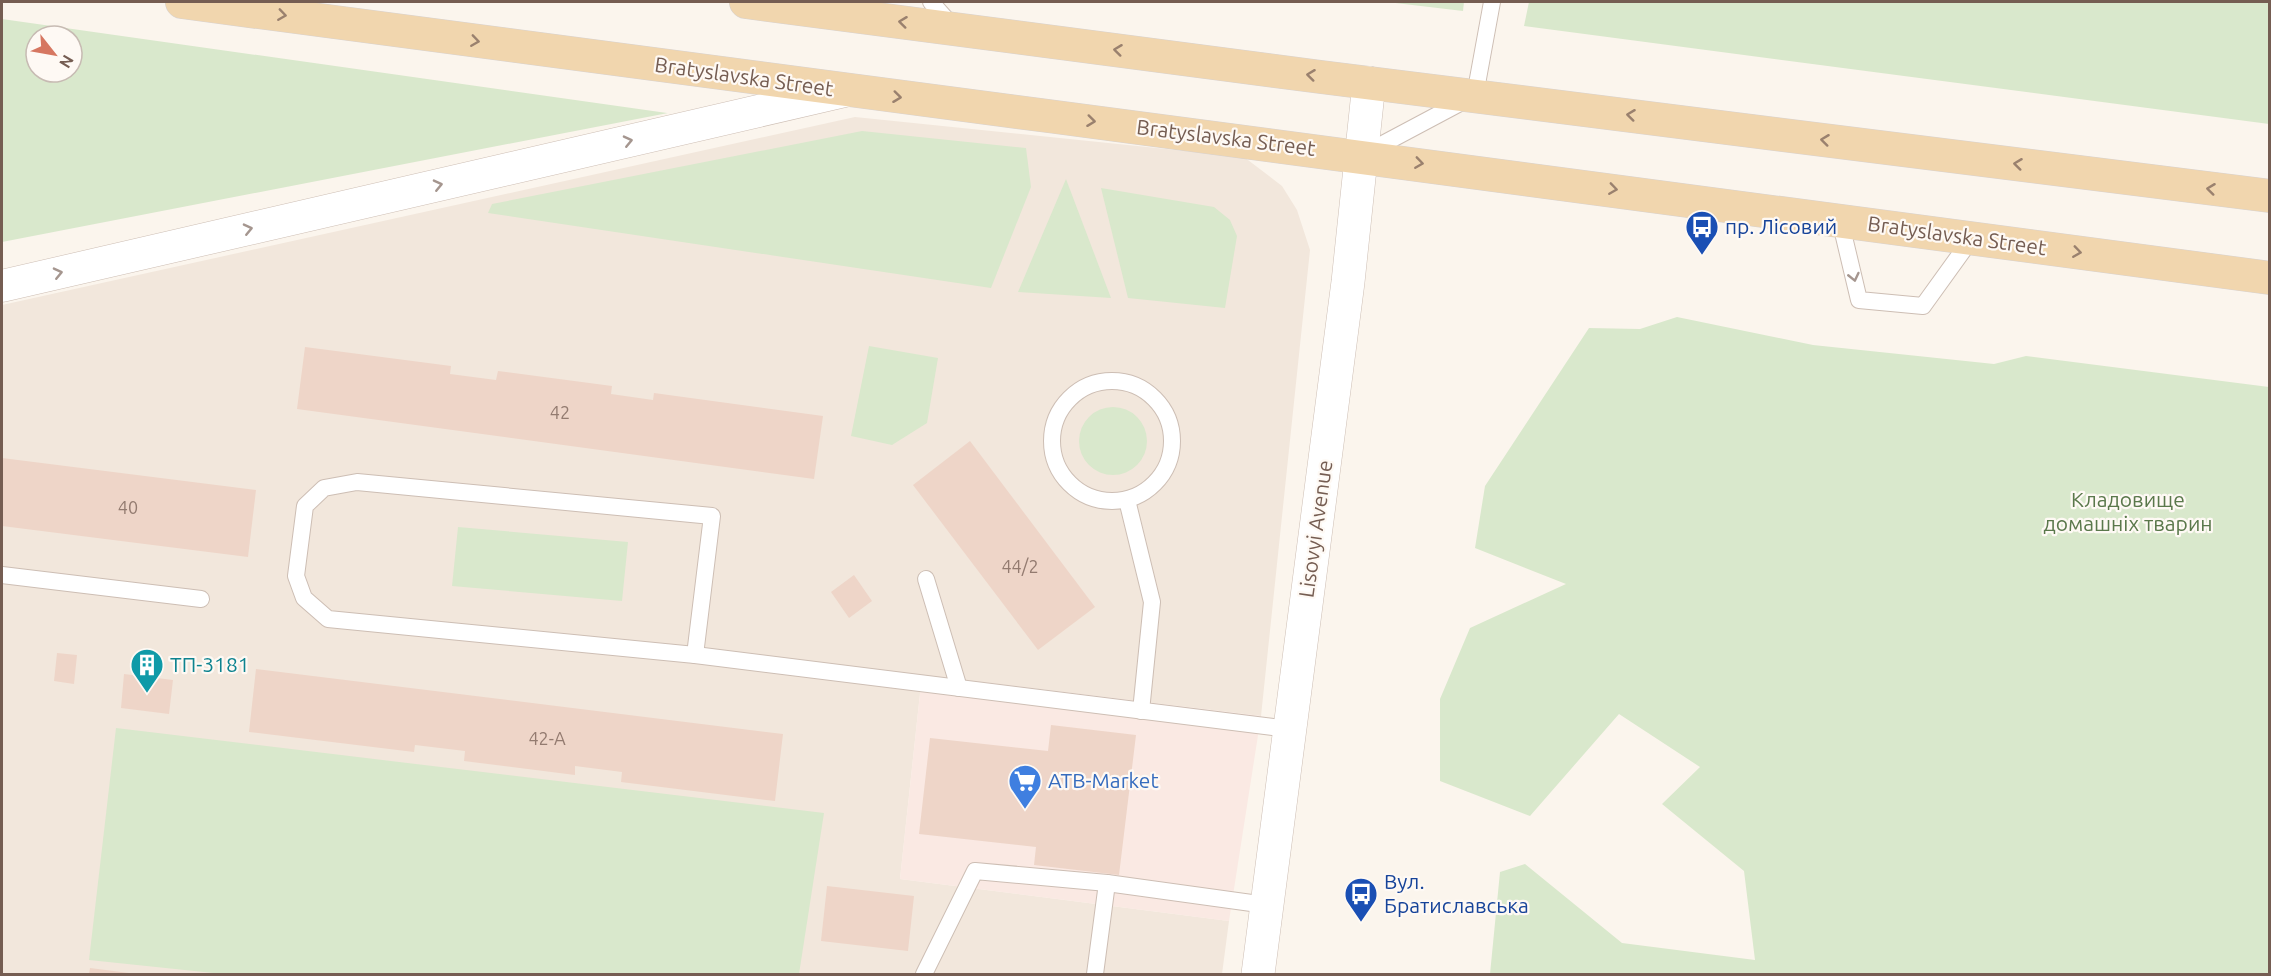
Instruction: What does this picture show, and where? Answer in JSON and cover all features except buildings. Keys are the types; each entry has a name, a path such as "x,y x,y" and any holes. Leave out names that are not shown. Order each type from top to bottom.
{"main road":[{"name":"Bratyslavska Street","path":"182,2 1362,155 2270,278"},
{"path":"750,2 1369,83 2270,196"}],"street":[{"name":"Lisovyi Avenue","path":"1258,975 1348,282 1369,83"},
{"path":"2,286 847,90"}],"lane":[{"path":"931,2 954,28"},
{"path":"1362,155 1476,95 1492,2"},
{"path":"1840,220 1859,300 1923,306 1972,238"},
{"path":"1111,380 1131,382 1149,392 1162,406 1170,424 1173,443 1169,463 1152,486 1145,492 1127,500 1106,501 1087,496 1070,485 1058,468 1051,449 1053,428 1060,409 1073,394 1091,384 1111,380"},
{"path":"695,655 712,516 357,482 324,488 305,506 296,576 304,598 328,618 695,655 1289,729"},
{"path":"1127,500 1152,602 1141,711"},
{"path":"2,575 201,599"},
{"path":"926,579 959,688"},
{"path":"924,975 975,871 1107,883 1266,905"},
{"path":"1095,975 1107,883"}],"shaded area":[{"path":"855,117 1244,157 1282,186 1297,210 1310,250 1261,716 922,675 900,879 1229,921 1222,974 2,974 2,305"},
{"path":"922,675 1261,716 1229,921 900,879"}],"green space":[{"path":"1387,2 1464,2 1463,11"},
{"path":"1529,2 2269,2 2269,124 1524,26"},
{"path":"2,19 37,24 24,24 24,84 84,84 84,31 668,113 2,242"},
{"path":"862,131 1026,148 1031,187 991,288 488,213 492,204"},
{"path":"1066,179 1111,298 1018,292"},
{"path":"1101,188 1214,207 1230,220 1237,236 1225,308 1128,298"},
{"name":"Кладовище домашніх тварин","path":"1677,317 1813,345 1994,364 2026,356 2269,387 2269,974 1490,974 1500,872 1525,864 1622,943 1755,960 1744,871 1662,804 1700,767 1619,714 1530,816 1440,781 1440,699 1470,628 1566,584 1475,548 1485,486 1589,328 1640,329"},
{"path":"869,346 938,358 927,423 892,445 851,436"},
{"path":"1113,407 1126,410 1137,417 1144,428 1147,441 1144,454 1137,465 1126,472 1113,475 1100,472 1089,465 1082,454 1079,441 1082,428 1089,417 1100,410"},
{"path":"458,527 628,542 622,601 452,586"},
{"path":"116,728 824,813 799,974 223,974 89,960"}],"place":[{"name":"пр. Лісовий","path":"1702,256"},
{"name":"ТП-3181","path":"147,694"},
{"name":"ATB-Market","path":"1025,810"},
{"name":"Вул. Братиславська","path":"1361,923"}]}
